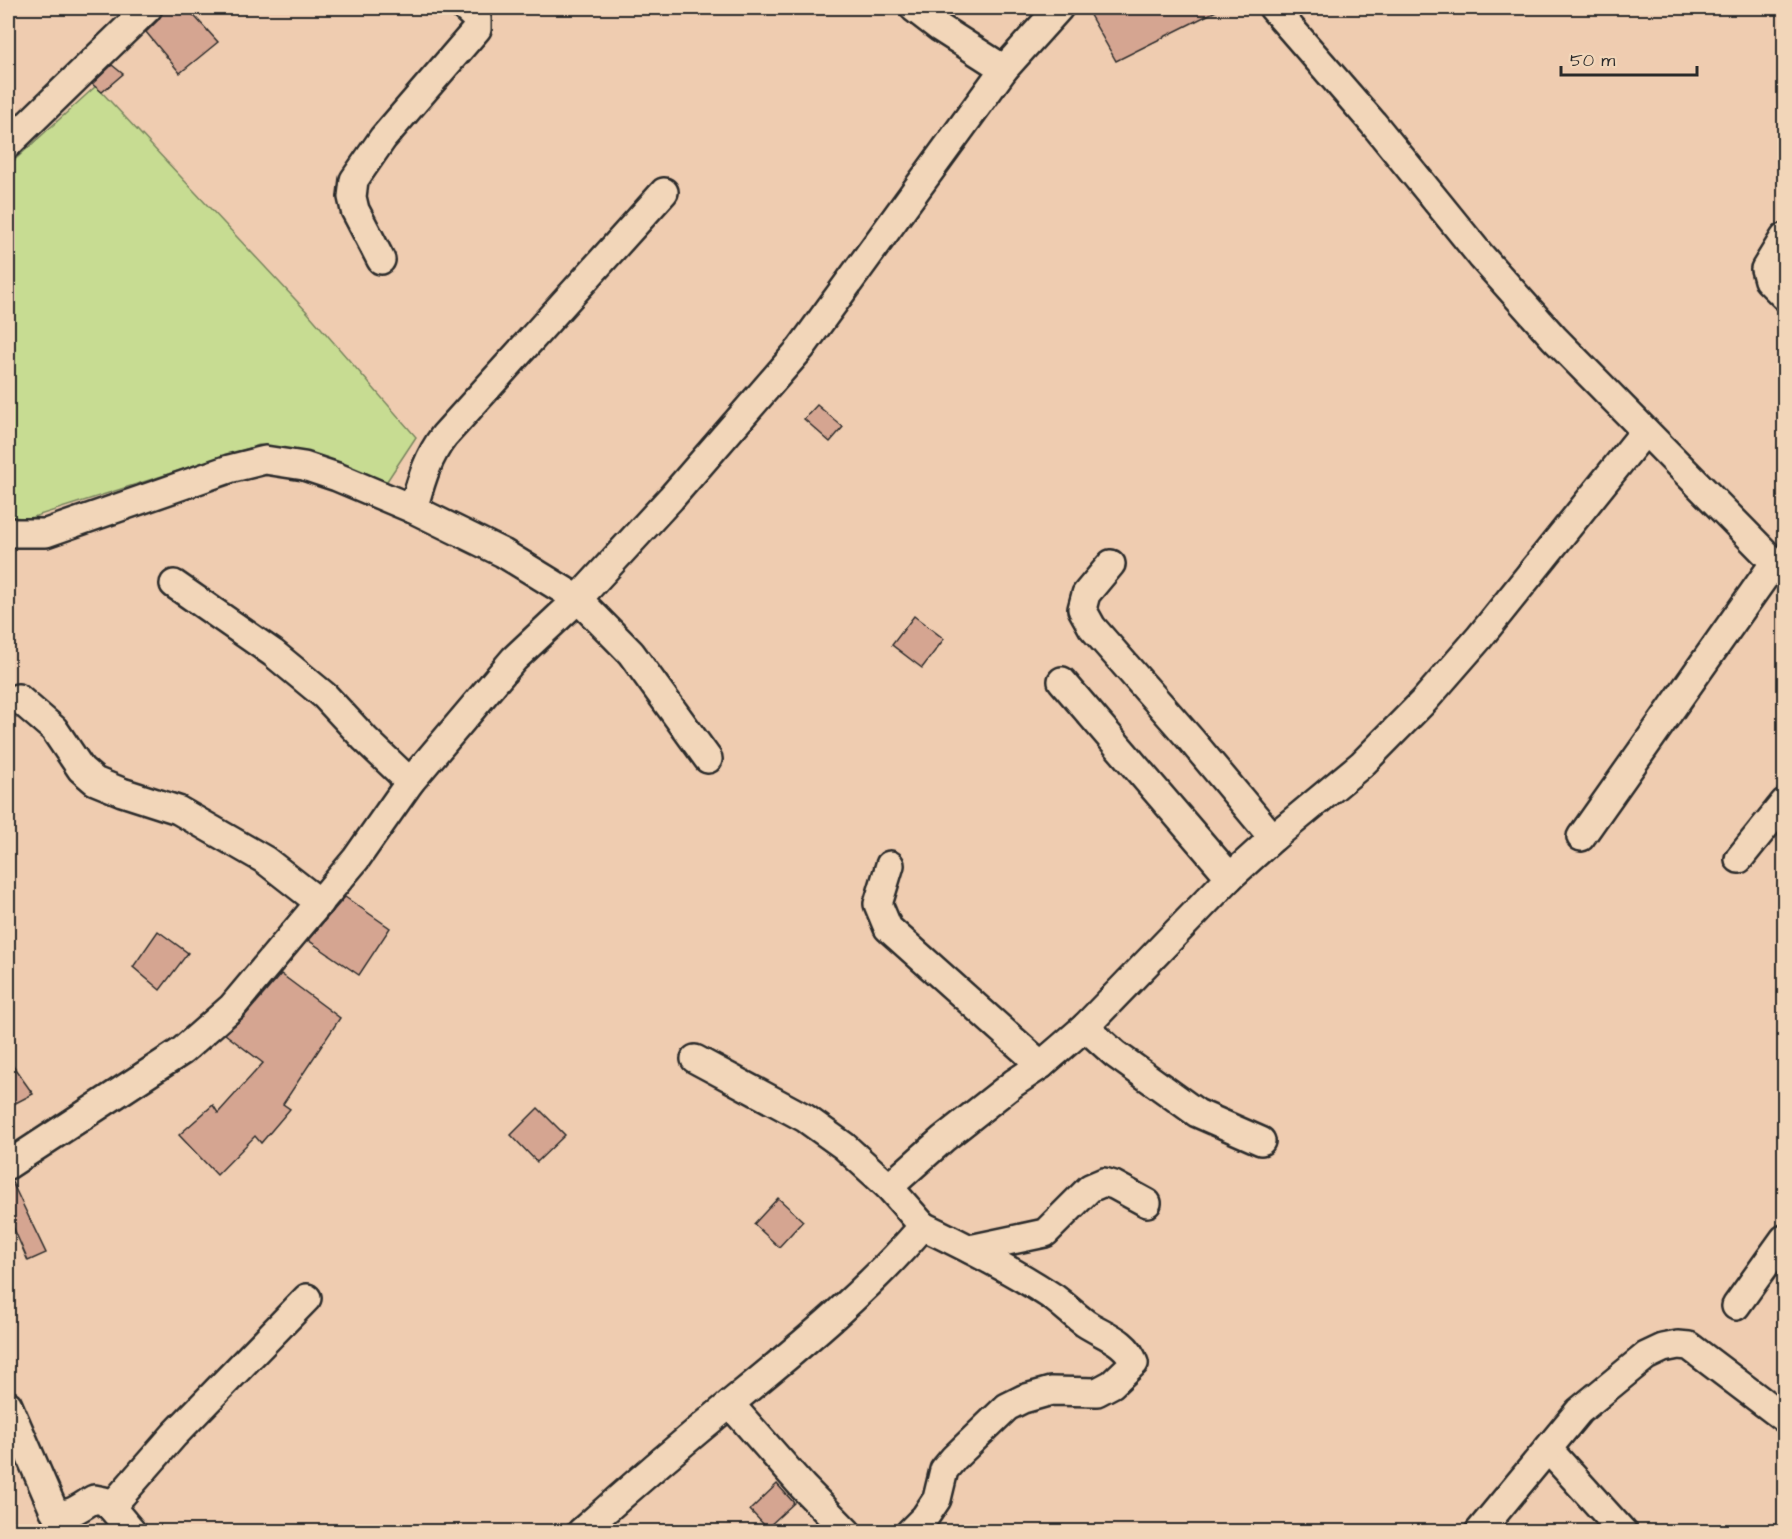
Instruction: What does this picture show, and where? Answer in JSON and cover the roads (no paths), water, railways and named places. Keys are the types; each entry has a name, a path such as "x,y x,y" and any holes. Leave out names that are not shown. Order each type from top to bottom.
{"street":[{"path":"8,144 148,8"},
{"path":"381,260 354,210 352,197 354,180 383,138 477,29 477,19 465,8"},
{"path":"914,8 940,28 1004,69"},
{"path":"8,1165 182,1051 232,1007 356,858 410,782 514,659 578,599 671,498 801,348 1004,69 1059,8"},
{"path":"1273,8 1554,338 1781,565 1581,837"},
{"path":"413,509 426,465 440,442 664,192"},
{"path":"1785,237 1765,269 1768,280 1785,296"},
{"path":"889,1187 943,1139 1014,1083 1041,1065 1084,1027 1230,877 1362,764 1424,701 1479,638 1645,431"},
{"path":"8,531 46,533 228,469 265,460 304,466 326,473 413,509 503,553 578,599 631,653 708,759"},
{"path":"1111,564 1086,594 1082,609 1092,627 1273,838"},
{"path":"174,584 273,653 325,696 410,782"},
{"path":"1062,681 1230,877"},
{"path":"18,698 54,729 81,769 95,781 178,810 265,860 320,903"},
{"path":"1739,859 1785,803"},
{"path":"890,865 878,904 888,928 1041,1065"},
{"path":"1084,1027 1115,1054 1197,1113 1261,1142"},
{"path":"695,1059 805,1118 844,1146 889,1187 922,1226 970,1249 1053,1297 1086,1324 1114,1340 1131,1354 1134,1363 1112,1384 1097,1392 1051,1391 1023,1399 1007,1407 944,1470 937,1499 926,1517 910,1532"},
{"path":"970,1249 1045,1233 1090,1188 1104,1182 1147,1203"},
{"path":"581,1532 828,1323 904,1248 922,1226"},
{"path":"1736,1306 1785,1239"},
{"path":"111,1508 174,1435 307,1298"},
{"path":"1479,1532 1579,1411 1646,1356 1663,1348 1678,1345 1689,1347 1785,1418"},
{"path":"730,1404 803,1487 848,1532"},
{"path":"8,1405 54,1511 66,1515 94,1499 104,1501 132,1532"},
{"path":"1548,1449 1612,1528"}]}
